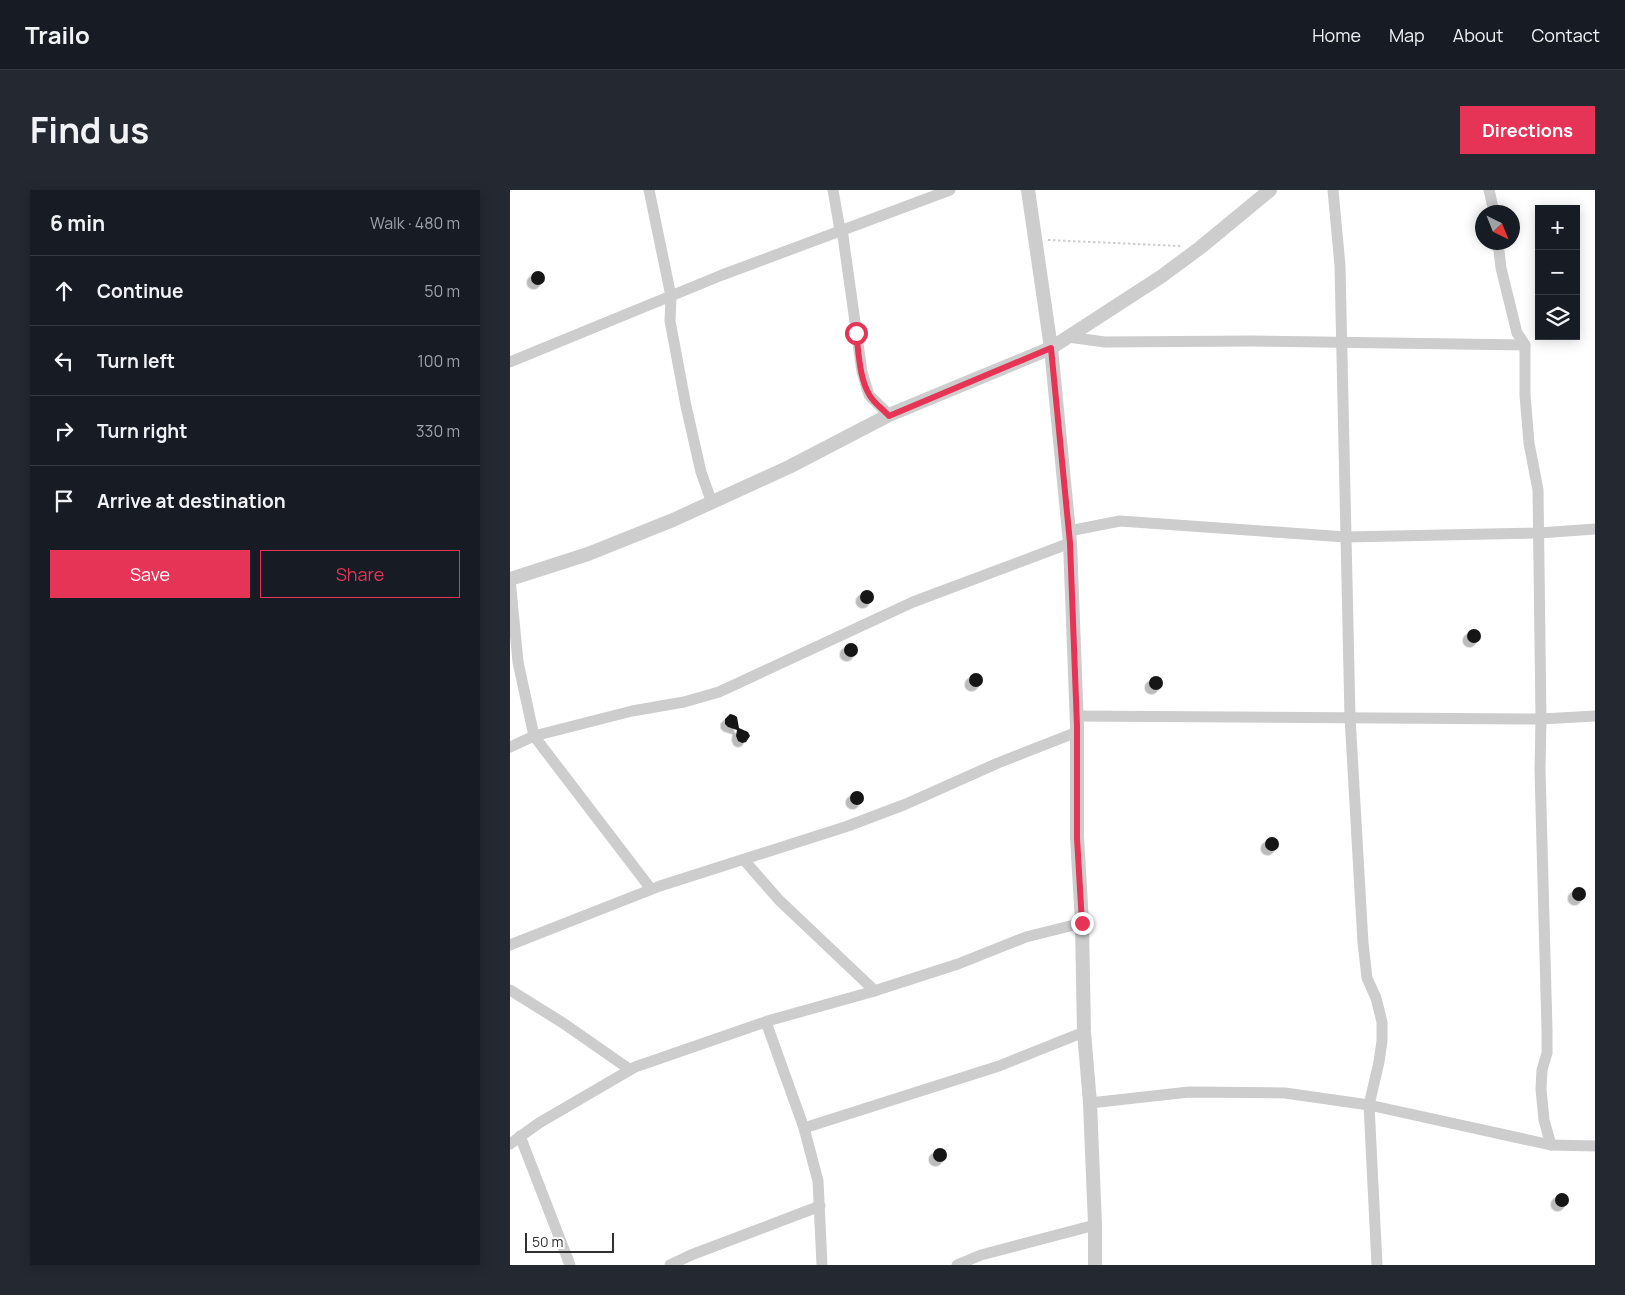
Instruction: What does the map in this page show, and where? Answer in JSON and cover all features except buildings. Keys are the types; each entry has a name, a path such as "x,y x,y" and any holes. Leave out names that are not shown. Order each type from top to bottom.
{"street":[{"path":"649,190 671,296 670,321 686,406 701,472 712,503"},
{"path":"833,190 841,230 862,372 869,395 889,416"},
{"path":"510,362 671,296 950,190"},
{"path":"1028,190 1051,348 1070,537 1077,732 1077,838 1082,923 1084,1032 1090,1103 1095,1265"},
{"path":"651,889 534,736 518,662 510,579 588,554 673,520 789,467 889,416 1051,348 1162,276 1201,247 1270,190"},
{"path":"1333,190 1340,266 1350,717 1364,961 1367,978 1376,998 1382,1022 1380,1062 1369,1105 1377,1265"},
{"path":"1489,190 1492,205"},
{"path":"1499,250 1501,268 1517,333 1525,345 1525,395 1529,443 1538,490 1540,770 1547,1030 1541,1089 1544,1120 1552,1144"},
{"path":"1068,337 1105,342 1341,342 1525,345"},
{"path":"510,747 534,736 632,711 684,702 719,692 913,602 1070,537 1120,521 1346,537 1539,533 1595,529"},
{"path":"1076,716 1541,719 1595,716"},
{"path":"510,945 651,889 848,826 1077,732"},
{"path":"744,860 779,900 875,991"},
{"path":"510,1144 538,1123 629,1069 766,1022 875,991 958,964 1026,937 1082,923"},
{"path":"510,990 563,1023 629,1069"},
{"path":"766,1022 804,1128 818,1181 822,1265"},
{"path":"804,1128 998,1066 1084,1032"},
{"path":"1090,1103 1189,1092 1285,1093 1369,1105 1552,1144 1595,1146"},
{"path":"520,1136 570,1265"},
{"path":"670,1265 820,1206"},
{"path":"957,1265 990,1253 1095,1224"}],"path":[{"path":"1036,240 1201,247"}],"route":[{"path":"856,333 862,372 869,395 889,416 1051,348 1070,543 1077,726 1077,838 1082,923"}]}
